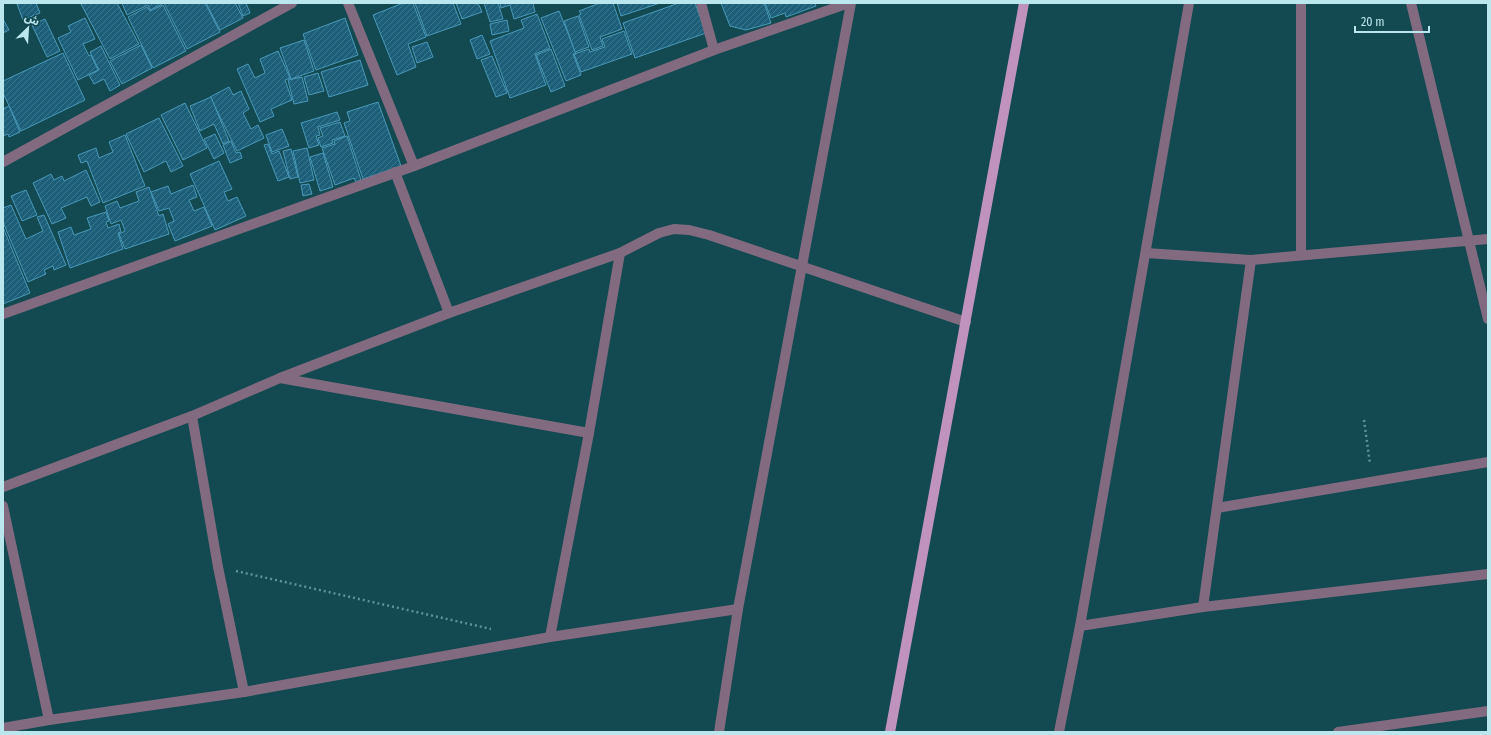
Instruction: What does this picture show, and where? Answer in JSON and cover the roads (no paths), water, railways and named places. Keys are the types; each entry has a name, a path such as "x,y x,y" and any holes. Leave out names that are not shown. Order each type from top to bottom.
{"main road":[{"path":"890,732 1024,3"}],"street":[{"path":"3,162 292,3"},
{"path":"348,3 414,166"},
{"path":"701,3 714,50"},
{"path":"3,314 414,166 714,50 850,3 738,610 719,732"},
{"path":"1059,732 1080,626 1189,3"},
{"path":"1301,3 1301,255"},
{"path":"1411,3 1488,319"},
{"path":"395,172 448,313"},
{"path":"3,487 192,416 280,378 448,313 620,253 659,233 674,229 690,230 709,235 966,322"},
{"path":"1146,253 1251,260 1470,242 1488,239"},
{"path":"550,636 589,433 620,253"},
{"path":"1203,607 1251,260"},
{"path":"280,378 589,433"},
{"path":"192,416 218,567 244,692"},
{"path":"1217,508 1488,462"},
{"path":"3,506 48,720"},
{"path":"1080,626 1203,607 1488,574"},
{"path":"3,728 48,720 244,692 550,636 738,610"},
{"path":"1338,732 1488,711"}]}
